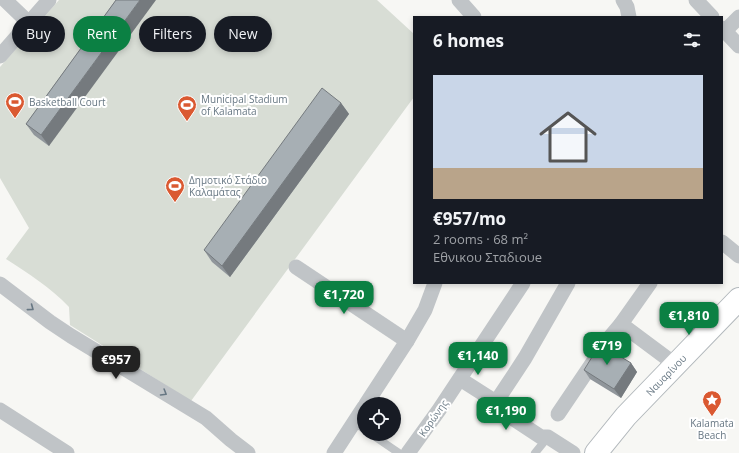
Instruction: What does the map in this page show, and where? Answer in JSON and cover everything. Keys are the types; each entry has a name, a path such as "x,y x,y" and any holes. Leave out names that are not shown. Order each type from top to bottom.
{"main road":[{"name":"Ναυαρίνου","path":"596,453 626,416 739,299"}],"street":[{"path":"5,0 22,16"},
{"path":"35,16 49,0"},
{"path":"459,0 473,16"},
{"path":"623,0 627,7 629,16"},
{"path":"696,0 711,16"},
{"path":"739,17 723,29 739,46"},
{"path":"0,56 12,42"},
{"path":"723,243 739,256"},
{"path":"296,267 407,341"},
{"path":"0,284 71,336 206,418 248,453"},
{"path":"371,397 425,310 435,284"},
{"name":"Κορώνης","path":"408,453 460,379 522,284"},
{"path":"567,284 525,358 496,402 497,408 541,437 548,437 573,453"},
{"path":"558,414 610,337 649,284"},
{"path":"689,318 706,333"},
{"path":"621,324 676,365"},
{"path":"460,379 496,402"},
{"path":"0,410 67,453"},
{"path":"334,453 357,428"}],"lane":[{"path":"536,453 548,437"},
{"path":"381,441 399,453"}],"shaded area":[{"name":"Δημοτικό Στάδιο Καλαμάτας","path":"59,0 377,0 413,33 413,98 191,401 70,325 69,307 47,287 6,259 29,228 0,178 0,67 13,52 65,52 65,16 45,16"}],"building":[{"path":"116,0 140,0 128,16 104,16"},
{"path":"78,52 102,52 41,135 26,124"},
{"path":"322,88 341,103 222,266 204,250"},
{"path":"600,344 631,363 614,389 584,370"}],"place":[{"name":"Basketball Court","path":"15,119"},
{"name":"Municipal Stadium of Kalamata","path":"187,122"},
{"name":"Δημοτικό Στάδιο Καλαμάτας","path":"175,203"},
{"name":"Kalamata Beach","path":"712,417"}]}
